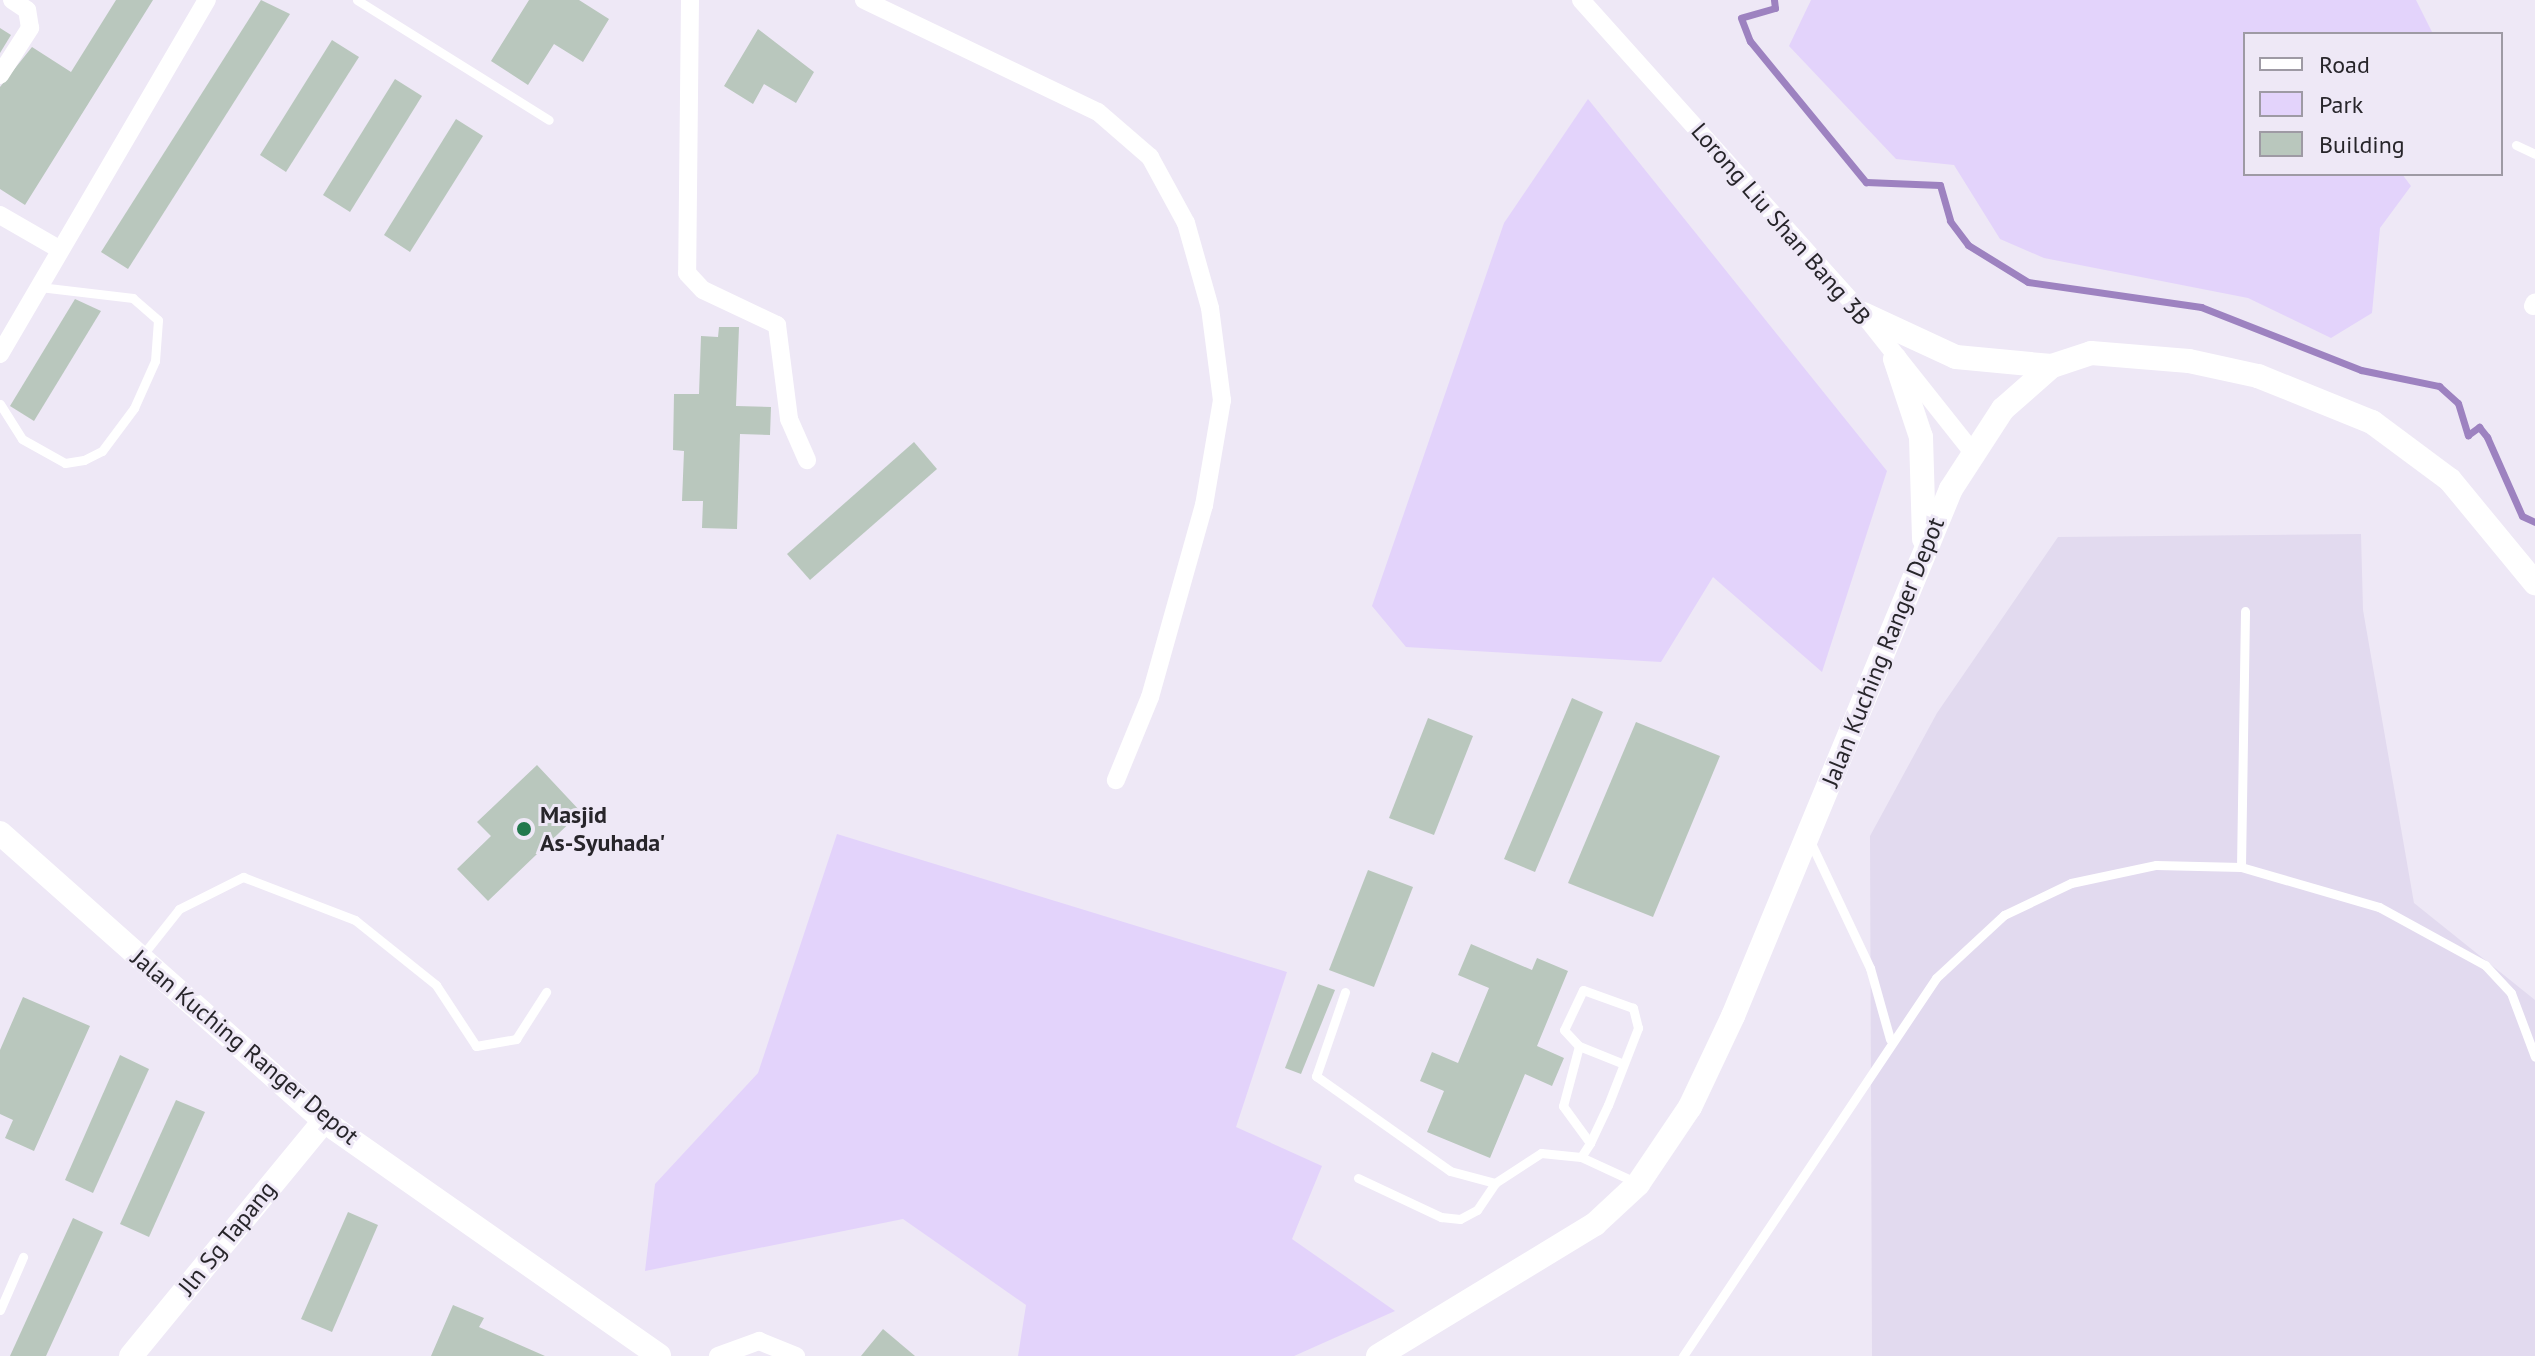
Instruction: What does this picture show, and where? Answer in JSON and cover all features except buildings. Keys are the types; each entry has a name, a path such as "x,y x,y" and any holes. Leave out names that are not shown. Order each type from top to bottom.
{"street":[{"path":"0,75 30,28 27,10 12,0"},
{"path":"0,354 207,0"},
{"path":"690,0 687,273 703,290 777,325 789,419 807,460"},
{"path":"864,0 1098,112 1150,157 1186,223 1210,308 1222,400 1204,505 1150,697 1116,780"},
{"name":"Lorong Liu Shan Bang 3B","path":"1581,0 1863,314 1895,359 1973,453"},
{"path":"0,215 59,249"},
{"path":"1863,314 1956,357 2052,366"},
{"name":"Jalan Kuching Ranger Depot","path":"1378,1356 1595,1224 1638,1184 1690,1107 1924,553 1973,453 2003,409 2052,366 2091,353 2189,361 2258,376 2372,422 2450,480 2535,583"},
{"path":"1895,359 1921,437 1924,553"},
{"name":"Jalan Kuching Ranger Depot","path":"0,833 324,1121 659,1356"},
{"name":"Jln Sg Tapang","path":"131,1356 324,1121"},
{"path":"718,1356 759,1341 796,1356"}],"lane":[{"path":"357,0 549,120"},
{"path":"2516,145 2535,154"},
{"path":"0,404 22,439 65,463 84,460 102,451 134,408 155,361 158,320 133,298 40,287"},
{"path":"2241,867 2245,611"},
{"path":"1807,835 1870,968 1890,1039"},
{"path":"1683,1356 1890,1039 1936,978 2004,915 2071,883 2156,865 2241,867 2379,907 2446,940 2511,993 2535,1057"},
{"path":"140,960 179,909 243,877 355,920 436,985 476,1046 516,1039 546,992"},
{"path":"1581,1157 1624,1064 1637,1017 1594,991 1578,994 1564,1030 1579,1046 1624,1064"},
{"path":"1345,992 1316,1076 1450,1171 1495,1183"},
{"path":"1579,1046 1563,1106 1590,1143"},
{"path":"1358,1178 1441,1217 1460,1219 1477,1210 1495,1183 1541,1153 1581,1157 1638,1184"},
{"path":"0,1310 23,1257"}],"shaded area":[{"path":"2361,534 2363,610 2414,903 2535,1000 2535,1356 1872,1356 1870,836 1937,713 2058,537"}],"green space":[{"path":"1811,0 2416,0 2432,32 2243,32 2243,176 2404,176 2411,186 2380,228 2372,313 2331,338 2248,298 2044,258 2000,239 1954,165 1896,159 1789,46"},
{"path":"1588,99 1887,471 1822,672 1713,577 1661,662 1406,647 1372,606 1504,223"},
{"path":"837,834 1287,972 1236,1127 1322,1166 1292,1239 1395,1311 1294,1356 1018,1356 1026,1305 903,1219 645,1271 655,1184 758,1073"}],"waterway":[{"path":"1774,0 1775,8 1741,18 1750,41 1866,182 1940,185 1950,221 1968,245 2028,282 2201,307 2361,370 2439,386 2458,403 2468,435 2479,427 2487,437 2522,516 2535,522"}],"place":[{"name":"Masjid As-Syuhada'","path":"524,829"}]}
